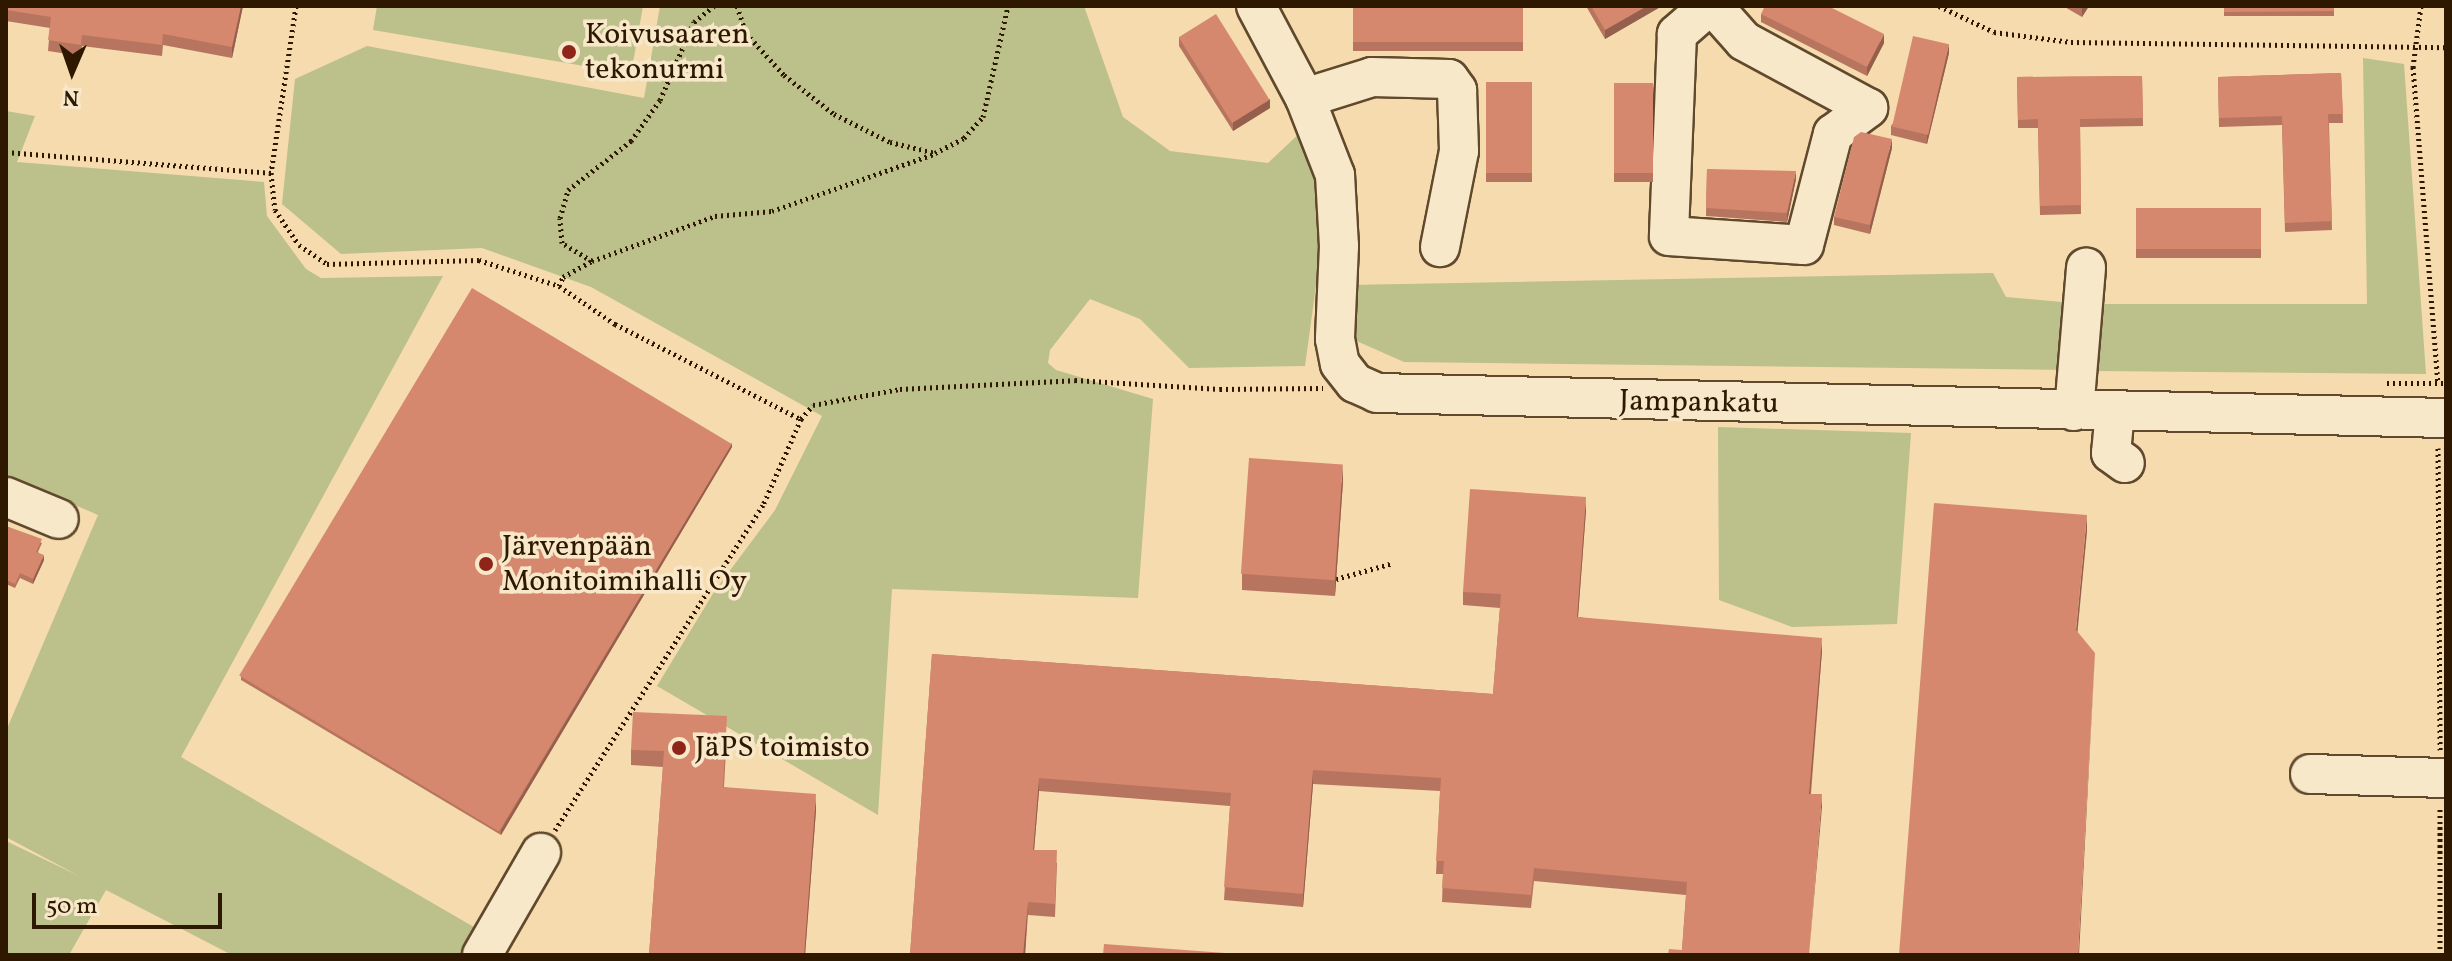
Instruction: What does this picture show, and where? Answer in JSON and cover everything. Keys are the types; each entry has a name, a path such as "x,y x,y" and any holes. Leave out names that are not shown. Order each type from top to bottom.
{"street":[{"path":"1256,6 1305,98 1335,175 1339,246 1335,339 1340,364 1355,383"},
{"path":"1711,6 1744,41 1868,108 1833,134 1804,245 1669,236 1677,34 1711,6"},
{"path":"1305,98 1372,77 1449,79 1457,90 1459,151 1440,247"},
{"path":"2074,411 2086,267"},
{"name":"Jampankatu","path":"1355,383 1377,393 1413,397 2442,418"},
{"path":"2115,411 2111,453 2125,463"},
{"path":"6,497 59,519"},
{"path":"2310,774 2443,778"},
{"path":"482,955 541,853"}],"path":[{"path":"296,6 271,173 275,210 299,245 327,264 479,260 559,286 615,324 801,419"},
{"path":"592,261 562,243 560,218 568,190 631,141 660,100 694,22 714,6"},
{"path":"737,6 746,33 784,75 834,114 890,142 935,153"},
{"path":"559,286 563,277 592,261 715,216 772,211 935,153 964,138 983,117 1008,6"},
{"path":"1939,6 1994,32 2071,42 2446,47"},
{"path":"2421,6 2415,47 2442,418 2440,955"},
{"path":"6,152 271,173"},
{"path":"541,853 763,505 801,419 813,405 900,389 1075,380 1306,392 1355,383"},
{"path":"1336,579 1393,563"}],"green space":[{"name":"Koivusaaren tekonurmi","path":"377,6 643,6 631,74 373,30"},
{"path":"660,6 1084,6 1123,117 1170,151 1268,163 1301,132 1317,176 1322,242 1305,366 1189,368 1140,319 1090,299 1050,350 1048,363 1056,370 1153,399 1138,598 892,589 878,815 657,686 714,592 775,510 822,416 591,287 482,248 341,254 282,204 295,79 367,46 644,98"},
{"path":"2363,58 2404,64 2426,374 2093,371 2094,304 2367,304"},
{"path":"6,111 35,116 17,162 264,182 267,216 306,269 321,278 443,276 181,757 479,930 464,955 232,955 106,890 69,955 6,955 6,841 79,876 6,837 6,731 98,515 6,475"},
{"path":"1993,273 2006,297 2073,303 2069,370 1404,362 1352,339 1348,285"},
{"path":"1718,427 1911,433 1897,624 1792,627 1719,600"}],"building":[{"path":"6,6 241,6 232,47 163,34 162,45 82,35 81,45 48,40 51,17 6,10"},
{"path":"1353,6 1523,6 1523,42 1353,42"},
{"path":"1591,6 1647,6 1605,30"},
{"path":"1765,6 1828,6 1884,34 1867,67 1761,14"},
{"path":"2224,6 2334,6 2334,11 2224,12"},
{"path":"1216,14 1270,100 1232,123 1179,37"},
{"path":"1913,36 1949,44 1928,135 1892,127"},
{"path":"2341,73 2343,114 2328,114 2332,221 2285,223 2282,116 2219,118 2218,77"},
{"path":"2142,76 2143,118 2080,119 2081,205 2040,206 2038,119 2018,120 2017,77"},
{"path":"1486,82 1532,82 1532,173 1486,173"},
{"path":"1614,83 1653,83 1653,173 1614,173"},
{"path":"1861,132 1892,139 1870,225 1834,217 1854,137"},
{"path":"1707,169 1796,171 1787,213 1706,208"},
{"path":"2136,208 2261,208 2261,249 2136,249"},
{"name":"Järvenpään Monitoimihalli Oy","path":"472,288 732,444 499,831 239,675"},
{"path":"1249,458 1343,465 1335,580 1241,574"},
{"path":"1470,489 1586,497 1577,617 1822,638 1809,794 1822,794 1809,955 1668,955 1669,949 1682,950 1687,882 1534,868 1531,895 1442,888 1444,861 1436,861 1441,778 1313,770 1303,894 1224,887 1231,793 1039,778 1033,850 1057,850 1055,904 1028,902 1023,955 910,955 932,654 1493,694 1501,594 1463,592"},
{"path":"1934,503 2087,515 2076,630 2095,653 2078,955 1899,955"},
{"path":"6,526 42,539 36,552 44,555 33,579 20,573 15,584 6,580"},
{"path":"633,712 727,716 723,787 816,794 804,955 649,955 664,751 631,750"},
{"path":"1104,944 1252,955 1103,955"}],"place":[{"name":"Koivusaaren tekonurmi","path":"569,52"},
{"name":"Järvenpään Monitoimihalli Oy","path":"486,564"},
{"name":"JäPS toimisto","path":"679,748"}]}
